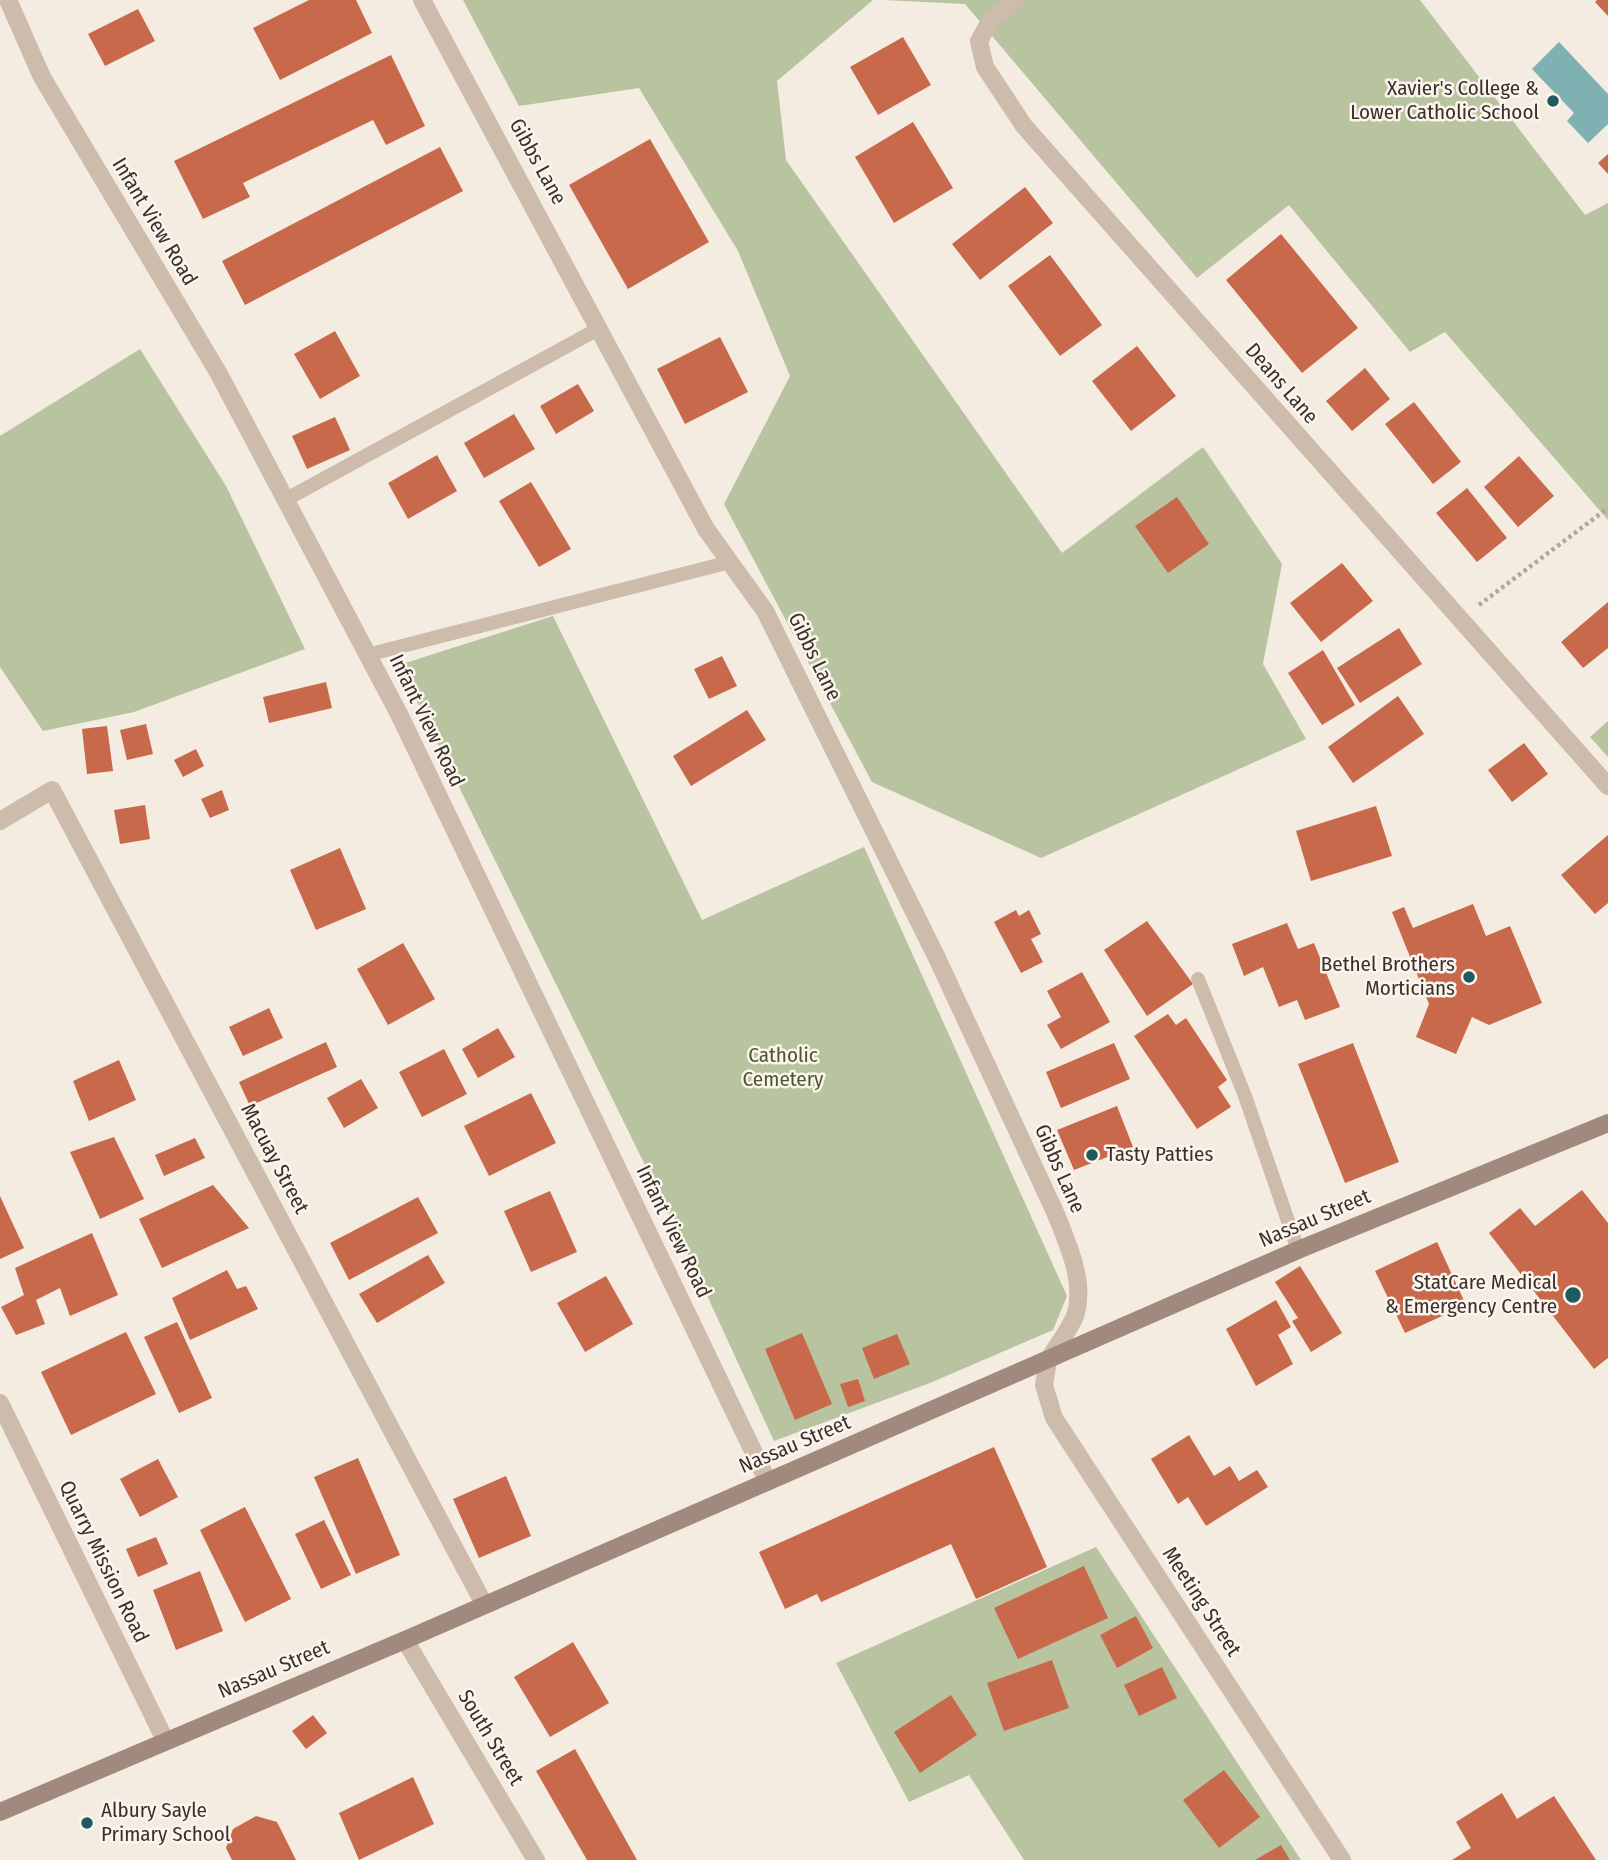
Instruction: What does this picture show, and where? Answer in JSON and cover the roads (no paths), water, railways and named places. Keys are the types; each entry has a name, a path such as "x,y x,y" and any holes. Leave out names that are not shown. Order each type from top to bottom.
{"main road":[{"name":"Nassau Street","path":"0,1812 405,1640 1298,1250 1607,1125"}],"street":[{"name":"Infant View Road","path":"8,0 42,77 219,374 367,655 768,1482"},
{"name":"Gibbs Lane","path":"422,0 706,529 765,611 778,635 937,958 1055,1212 1069,1249 1079,1290 1075,1315 1048,1361"},
{"name":"Deans Lane","path":"1016,0 990,20 979,41 985,67 1024,127 1608,786"},
{"name":"Macuay Street","path":"0,821 52,790 484,1604"},
{"name":"Meeting Street","path":"1048,1361 1044,1385 1054,1418 1342,1860"},
{"name":"Quarry Mission Road","path":"0,1404 165,1740"},
{"name":"South Street","path":"405,1640 536,1860"}],"lane":[{"path":"285,500 600,328"},
{"path":"367,655 730,562"},
{"path":"1198,979 1245,1096 1298,1250"}],"water":[{"path":"1559,42 1608,94 1608,124 1588,143 1567,121 1574,113 1532,69"}],"place":[{"name":"Xavier's College & Lower Catholic School","path":"1553,101"},
{"name":"Bethel Brothers Morticians","path":"1469,977"},
{"name":"Tasty Patties","path":"1092,1155"},
{"name":"StatCare Medical & Emergency Centre","path":"1573,1295"},
{"name":"Albury Sayle Primary School","path":"87,1823"}],"park label":[{"name":"Catholic Cemetery","path":"783,1068"}]}
